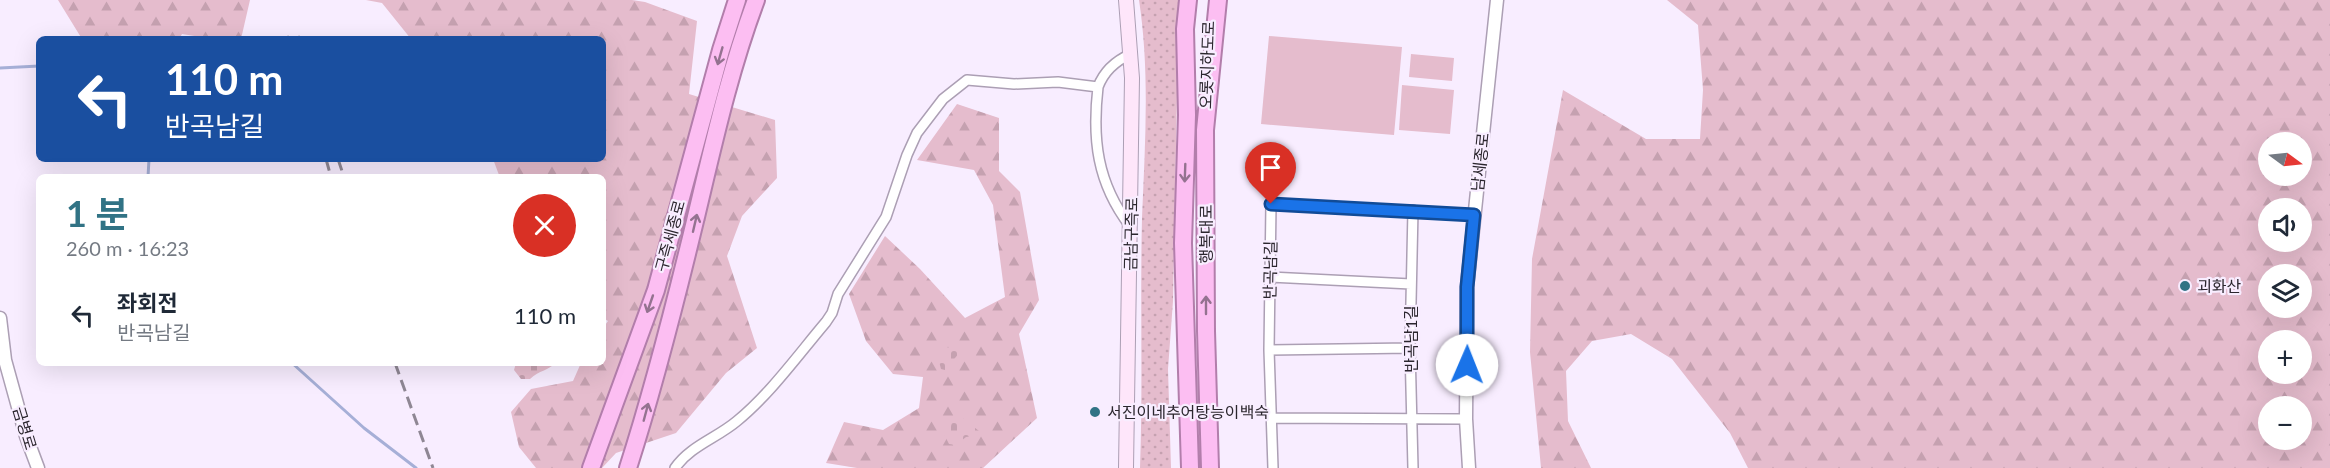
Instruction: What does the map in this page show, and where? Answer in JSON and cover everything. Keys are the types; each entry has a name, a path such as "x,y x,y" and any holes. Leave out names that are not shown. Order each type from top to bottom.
{"highway":[{"name":"구즉세종로","path":"591,468 656,290 721,50 737,0"},
{"name":"구즉세종로","path":"628,468 643,423 741,42 756,0"},
{"name":"행복대로","path":"1188,0 1185,29 1187,115 1183,243 1190,468"},
{"name":"오롯지하도로","path":"1187,115 1197,0"},
{"name":"오롯지하도로","path":"1205,130 1209,0"},
{"name":"행복대로","path":"1210,468 1206,331 1205,130 1218,0"},
{"path":"1178,468 1177,388 1184,331"},
{"path":"1206,331 1216,409 1220,468"}],"main road":[{"name":"금남구즉로","path":"1126,0 1131,54 1126,468"}],"street":[{"name":"남세종로","path":"1468,468 1467,287 1497,0"},
{"path":"1130,226 1118,210 1101,170 1094,123 1100,80 1117,60 1131,54"},
{"path":"675,468 678,462 705,441 736,422 782,375 826,322 832,313 838,294 886,217 917,133 943,99 967,80 1014,84 1058,82 1098,87"},
{"name":"반곡남길","path":"1273,468 1269,350 1271,204 1474,215"},
{"name":"반곡남1길","path":"1413,210 1410,348 1413,468"},
{"path":"1270,277 1411,284"},
{"name":"금병로","path":"0,318 4,360 26,436 38,468"},
{"path":"1269,350 1410,348"},
{"path":"1272,418 1466,419"}],"green space":[{"path":"58,0 250,0 242,36 182,34 181,36 80,36"},
{"path":"366,0 632,0 645,2 697,21 689,94 775,120 777,178 742,216 727,256 757,348 726,373 676,433 616,453 602,468 536,468 519,447 511,412 531,389 573,381 580,366 606,366 606,324 608,321 606,320 606,174 499,174 494,162 606,162 606,36 409,36 382,3"},
{"path":"1139,0 1182,0 1178,43 1173,301 1168,369 1171,468 1140,468 1141,249 1146,109 1145,54"},
{"path":"1667,0 2330,0 2330,468 1748,468 1730,433 1672,359 1631,334 1592,341 1566,371 1568,421 1591,468 1541,468 1530,352 1532,259 1563,90 1646,139 1700,139 1703,90 1698,25"},
{"path":"1269,36 1402,47 1394,135 1261,124"},
{"path":"1411,54 1454,58 1452,81 1409,77"},
{"path":"1402,85 1454,90 1450,134 1399,130"},
{"path":"957,104 999,118 999,171 1020,192 1039,300 1019,334 1037,418 983,468 857,468 826,463 844,422 883,430 919,408 923,377 893,374 866,341 849,294 885,236 920,269 965,318 1005,297 993,205 974,170 917,160"},
{"path":"942,347 954,348 960,352 945,370 941,369 936,350"},
{"path":"515,366 552,366 530,379 521,379 514,370"},
{"path":"956,413 979,431 956,445 949,444 944,434 946,428 951,427 952,418"}],"waterway":[{"path":"0,68 36,66"},
{"path":"148,174 149,162"},
{"path":"295,366 364,428 416,468"}],"railway":[{"path":"327,162 330,174"},
{"path":"339,162 343,174"},
{"path":"396,366 433,468"}],"place":[{"name":"괴화산","path":"2185,286"},
{"name":"서진이네추어탕능이백숙","path":"1095,412"}],"route":[{"path":"1271,204 1474,215 1467,287 1467,365"}]}
